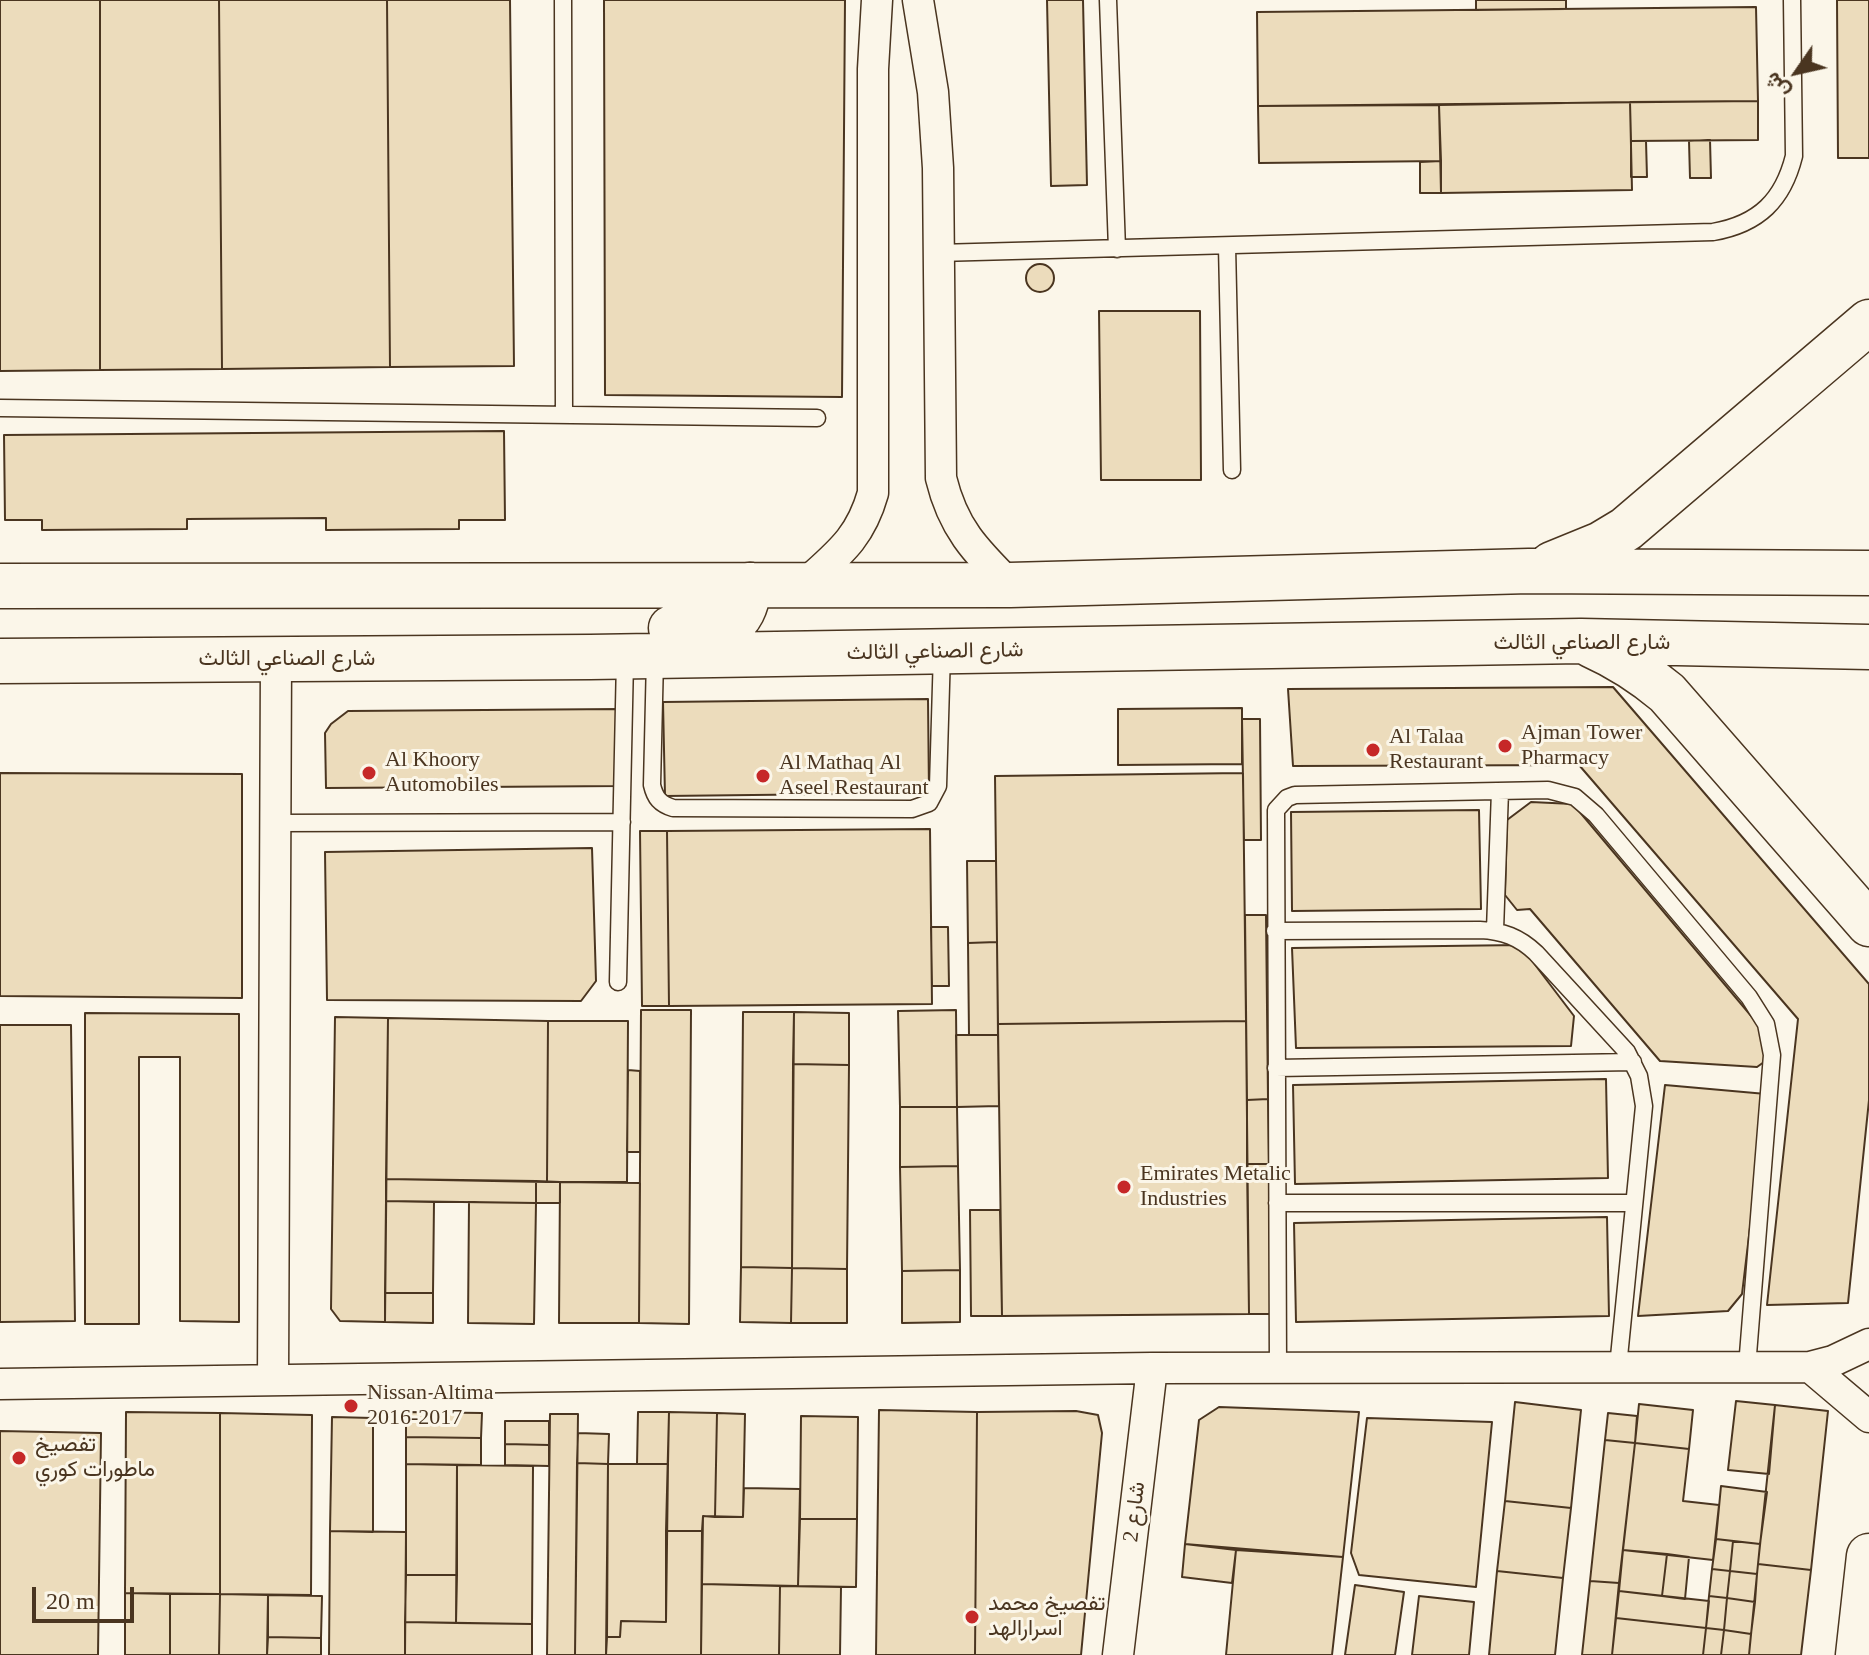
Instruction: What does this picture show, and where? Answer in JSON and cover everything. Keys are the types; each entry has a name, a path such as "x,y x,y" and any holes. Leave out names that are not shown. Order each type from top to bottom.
{"main road":[{"path":"1529,571 1573,557 1626,529 1869,322"},
{"path":"0,586 1010,585 1529,571 1869,573"},
{"path":"623,657 589,644 606,628 728,626 744,615 750,585"},
{"path":"1581,641 1625,661 1667,693 1869,924"},
{"name":"شارع الصناعي الثالث","path":"0,661 623,657 1581,641 1869,647"},
{"path":"1858,1655 1869,1556"}],"street":[{"path":"804,585 855,537 873,493 873,69 877,0"},
{"path":"918,0 933,92 938,168 941,478 948,505 960,530 1010,585"},
{"path":"273,1380 276,659"},
{"path":"0,1384 1152,1368 1810,1367 1833,1361 1869,1344"},
{"path":"1810,1367 1869,1417"},
{"name":"شارع 2","path":"1118,1655 1152,1368"}],"lane":[{"path":"563,0 564,415"},
{"path":"1108,0 1117,249"},
{"path":"938,253 1713,232 1733,228 1751,220 1780,193 1794,156 1792,0"},
{"path":"1227,246 1232,470"},
{"path":"0,408 817,418"},
{"path":"623,657 652,785 658,801 665,805 673,808 912,809 929,803 938,786 942,652"},
{"path":"618,982 623,657"},
{"path":"1495,930 1500,791"},
{"path":"1278,1368 1276,810 1287,798 1295,795 1500,791 1562,792 1587,804 1749,997 1766,1024 1772,1055 1747,1367"},
{"path":"276,823 622,822"},
{"path":"1275,931 1495,930 1525,943 1536,953 1627,1052 1639,1076 1644,1106 1618,1367"},
{"path":"1276,1068 1633,1062"},
{"path":"1277,1203 1634,1203"}],"building":[{"path":"0,0 100,0 100,370 0,371"},
{"path":"100,0 219,0 222,369 100,370"},
{"path":"219,0 387,0 390,367 222,369"},
{"path":"387,0 510,0 514,366 390,367"},
{"path":"604,0 845,0 842,397 605,395"},
{"path":"1047,0 1083,0 1087,185 1051,186"},
{"path":"1476,0 1566,0 1566,9 1476,10"},
{"path":"1837,0 1869,0 1869,158 1838,158"},
{"path":"1756,7 1758,101 1258,106 1257,12"},
{"path":"1758,101 1758,140 1631,141 1630,102"},
{"path":"1630,102 1632,190 1441,193 1439,105"},
{"path":"1439,105 1441,161 1259,163 1258,106"},
{"path":"1710,140 1711,178 1690,178 1689,141"},
{"path":"1631,141 1646,141 1647,177 1631,177"},
{"path":"1441,161 1441,193 1420,193 1420,162"},
{"path":"1040,264 1050,268 1054,278 1050,288 1040,292 1030,288 1026,278 1030,268"},
{"path":"1099,311 1200,311 1201,480 1101,480"},
{"path":"504,431 505,520 459,520 459,529 326,530 326,518 187,519 187,529 42,530 42,520 5,520 4,435"},
{"path":"1613,687 1869,984 1869,1100 1848,1303 1767,1305 1798,1019 1579,765 1293,766 1288,689"},
{"path":"928,699 929,793 665,796 663,702"},
{"path":"1242,708 1242,764 1118,765 1118,709"},
{"path":"621,709 622,786 326,788 325,733 348,711"},
{"path":"1242,719 1260,719 1261,840 1244,840"},
{"path":"0,773 242,774 242,998 0,996"},
{"path":"1243,773 1246,1021 998,1024 995,776"},
{"path":"1531,802 1573,804 1768,1036 1764,1062 1757,1067 1660,1061 1530,909 1517,910 1505,895 1507,820"},
{"path":"1479,810 1481,909 1292,911 1291,812"},
{"path":"930,829 932,1004 669,1006 667,831"},
{"path":"640,831 667,831 669,1006 642,1006"},
{"path":"592,848 596,981 581,1001 327,1000 325,852"},
{"path":"967,861 996,861 997,942 968,943"},
{"path":"1245,915 1266,915 1268,1099 1247,1100"},
{"path":"931,927 948,927 949,986 932,986"},
{"path":"997,942 998,1035 969,1035 968,943"},
{"path":"1520,945 1574,1016 1571,1046 1296,1048 1292,948"},
{"path":"641,1010 691,1010 689,1324 639,1323"},
{"path":"956,1010 957,1107 900,1107 898,1011"},
{"path":"743,1012 794,1012 792,1268 741,1267"},
{"path":"794,1012 849,1013 849,1065 793,1064"},
{"path":"85,1013 239,1014 239,1322 180,1321 180,1057 139,1057 139,1324 85,1324"},
{"path":"335,1017 388,1018 385,1322 340,1321 331,1309"},
{"path":"388,1018 548,1021 547,1182 386,1179"},
{"path":"548,1021 628,1021 627,1182 547,1182"},
{"name":"Emirates Metalic Industries","path":"1246,1021 1249,1314 1002,1316 998,1024"},
{"path":"0,1025 71,1025 75,1321 0,1322"},
{"path":"956,1035 998,1035 999,1106 957,1107"},
{"path":"793,1064 849,1065 847,1269 792,1268"},
{"path":"628,1070 640,1071 640,1152 627,1152"},
{"path":"1606,1079 1608,1178 1295,1184 1293,1085"},
{"path":"1665,1085 1766,1094 1742,1294 1728,1311 1638,1316"},
{"path":"1268,1099 1269,1164 1247,1164 1247,1100"},
{"path":"900,1107 957,1107 958,1166 900,1167"},
{"path":"1247,1164 1269,1164 1271,1314 1249,1314"},
{"path":"958,1166 960,1270 902,1271 900,1167"},
{"path":"386,1179 536,1181 536,1203 386,1201"},
{"path":"536,1181 560,1182 560,1203 536,1203"},
{"path":"560,1182 640,1183 639,1323 559,1323"},
{"path":"386,1201 434,1202 433,1293 385,1293"},
{"path":"469,1202 536,1203 534,1324 468,1323"},
{"path":"970,1210 1000,1210 1002,1316 971,1316"},
{"path":"1607,1217 1609,1316 1296,1322 1294,1223"},
{"path":"741,1267 792,1268 791,1323 740,1322"},
{"path":"792,1268 847,1269 847,1323 791,1323"},
{"path":"960,1270 960,1322 902,1323 902,1271"},
{"path":"385,1293 433,1293 433,1323 385,1322"},
{"path":"1736,1401 1775,1405 1769,1474 1728,1470"},
{"path":"1515,1402 1581,1410 1571,1508 1505,1501"},
{"path":"1639,1404 1693,1410 1689,1449 1635,1443"},
{"path":"1775,1405 1828,1411 1811,1570 1758,1564"},
{"path":"1219,1407 1359,1412 1343,1557 1185,1544 1199,1420"},
{"path":"879,1410 977,1412 975,1655 876,1655"},
{"path":"1076,1411 1098,1415 1102,1433 1081,1655 975,1655 977,1412"},
{"path":"126,1412 220,1413 220,1594 125,1593"},
{"path":"406,1412 482,1413 481,1438 406,1437"},
{"path":"638,1412 669,1412 668,1464 637,1464"},
{"path":"669,1412 717,1413 715,1517 703,1516 702,1531 666,1531"},
{"path":"220,1413 312,1415 311,1595 220,1594"},
{"path":"717,1413 745,1414 743,1517 715,1517"},
{"path":"1608,1413 1637,1416 1635,1443 1605,1440"},
{"path":"550,1414 578,1414 575,1655 547,1655"},
{"path":"801,1416 858,1417 857,1519 800,1519"},
{"path":"332,1417 373,1418 373,1532 330,1531"},
{"path":"1367,1418 1492,1422 1476,1587 1359,1575 1351,1553"},
{"path":"505,1421 549,1421 549,1445 505,1444"},
{"path":"0,1431 101,1433 98,1655 0,1655"},
{"path":"578,1433 609,1434 608,1464 577,1463"},
{"path":"406,1437 481,1438 481,1465 406,1464"},
{"path":"1605,1440 1635,1443 1619,1583 1590,1581"},
{"path":"1635,1443 1689,1449 1683,1501 1719,1505 1713,1560 1623,1550"},
{"path":"505,1444 549,1445 549,1466 505,1465"},
{"path":"577,1463 608,1464 606,1655 575,1655"},
{"path":"406,1464 457,1465 457,1575 406,1575"},
{"path":"608,1464 668,1464 666,1622 621,1621 620,1637 607,1637"},
{"path":"457,1465 533,1466 532,1624 456,1623"},
{"path":"1721,1486 1767,1492 1760,1544 1716,1539"},
{"path":"744,1488 800,1489 798,1586 702,1584 703,1516 743,1517"},
{"path":"1505,1501 1571,1508 1563,1578 1497,1571"},
{"path":"800,1519 857,1519 856,1587 798,1586"},
{"path":"330,1531 406,1532 405,1655 329,1655"},
{"path":"666,1531 702,1531 701,1655 606,1655 607,1637 620,1637 621,1621 666,1622"},
{"path":"1716,1539 1733,1541 1730,1571 1712,1569"},
{"path":"1733,1541 1760,1544 1757,1574 1730,1571"},
{"path":"1185,1544 1236,1550 1232,1583 1182,1577"},
{"path":"1236,1550 1343,1557 1332,1655 1226,1655"},
{"path":"1623,1550 1667,1554 1662,1596 1619,1591"},
{"path":"1667,1554 1689,1557 1685,1599 1662,1596"},
{"path":"1758,1564 1811,1570 1801,1655 1749,1655"},
{"path":"1712,1569 1730,1571 1727,1598 1709,1596"},
{"path":"1497,1571 1563,1578 1555,1655 1489,1655"},
{"path":"1730,1571 1757,1574 1755,1602 1727,1598"},
{"path":"406,1575 457,1575 456,1623 405,1622"},
{"path":"1590,1581 1619,1583 1612,1655 1582,1655"},
{"path":"702,1584 780,1586 779,1655 701,1655"},
{"path":"1355,1585 1404,1592 1395,1655 1345,1655"},
{"path":"780,1586 841,1587 840,1655 779,1655"},
{"path":"1619,1591 1709,1601 1706,1628 1616,1618"},
{"path":"125,1593 170,1594 170,1655 125,1655"},
{"path":"170,1594 220,1594 219,1655 170,1655"},
{"path":"220,1594 268,1595 267,1655 219,1655"},
{"path":"268,1595 322,1596 321,1638 268,1637"},
{"path":"1419,1596 1474,1602 1469,1655 1412,1655"},
{"path":"1709,1596 1727,1598 1724,1630 1706,1628"},
{"path":"1727,1598 1755,1602 1751,1634 1724,1630"},
{"path":"1616,1618 1706,1628 1703,1655 1612,1655"},
{"path":"405,1622 532,1624 532,1655 405,1655"},
{"path":"1706,1628 1724,1630 1721,1655 1703,1655"},
{"path":"1724,1630 1751,1634 1749,1655 1721,1655"},
{"path":"268,1637 321,1638 321,1655 267,1655"}],"place":[{"name":"Ajman Tower Pharmacy","path":"1505,746"},
{"name":"Al Talaa Restaurant","path":"1373,750"},
{"name":"Al Khoory Automobiles","path":"369,773"},
{"name":"Al Mathaq Al Aseel Restaurant","path":"763,776"},
{"name":"Emirates Metalic Industries","path":"1124,1187"},
{"name":"Nissan Altima 2016-2017","path":"351,1406"},
{"name":"تفصيخ ماطورات كوري","path":"19,1458"},
{"name":"تفصيخ محمد اسرارالهد","path":"972,1617"}]}
